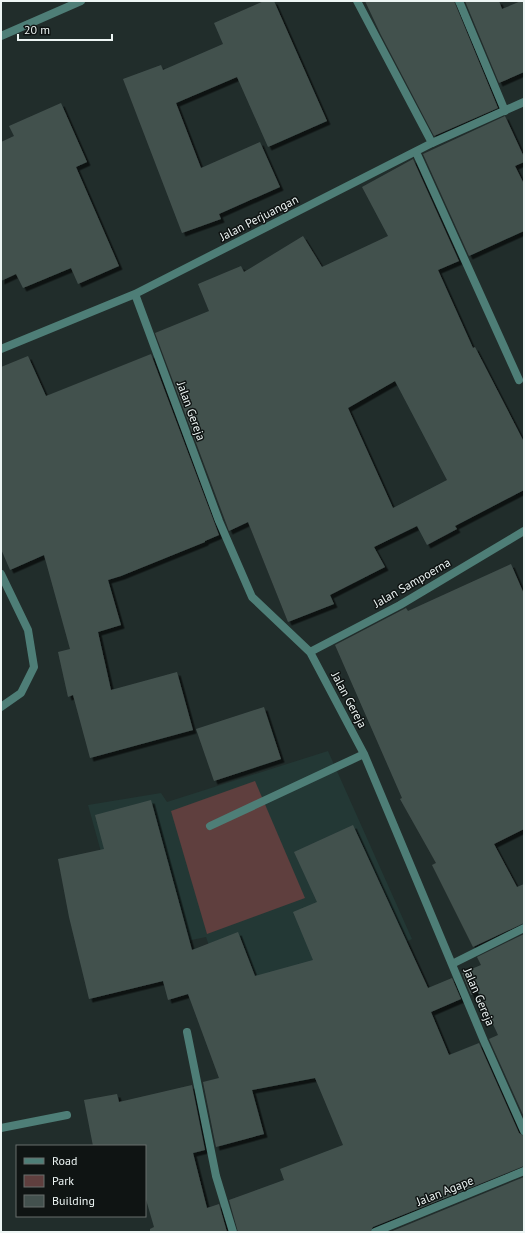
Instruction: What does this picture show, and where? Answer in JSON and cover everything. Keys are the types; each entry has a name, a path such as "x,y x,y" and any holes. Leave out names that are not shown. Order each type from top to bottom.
{"street":[{"path":"1,36 81,1"},
{"path":"357,1 432,143"},
{"path":"459,1 505,111"},
{"name":"Jalan Perjuangan","path":"1,349 135,294 432,143 524,102"},
{"path":"416,152 519,380"},
{"name":"Jalan Gereja","path":"135,294 219,521 252,597 310,652 364,754 524,1132"},
{"name":"Jalan Sampoerna","path":"310,652 400,605 524,531"},
{"path":"1,574 28,630 34,667 21,693 1,708"},
{"path":"210,826 364,754"},
{"path":"452,964 524,928"},
{"path":"187,1032 216,1176 233,1232"},
{"path":"1,1128 67,1115"},
{"name":"Jalan Agape","path":"375,1232 524,1171"}],"shaded area":[{"path":"328,751 412,939 342,971 232,1012 206,937 129,953 88,805 161,793 167,802"}],"green space":[{"path":"255,781 305,898 207,934 171,811"}],"building":[{"path":"264,1 274,1 327,121 268,147 237,77 176,103 201,168 260,142 280,187 219,214 221,219 182,233 123,79 161,65 163,70 223,44 214,23"},
{"path":"365,1 454,1 498,108 434,136 381,35"},
{"path":"465,1 499,1 502,9 524,1 524,72 499,83"},
{"path":"61,103 87,162 76,167 119,266 78,284 71,268 23,288 16,274 1,281 1,142 14,136 9,126"},
{"path":"505,116 524,157 524,162 515,166 524,184 524,231 469,256 423,154"},
{"path":"413,159 459,261 438,270 473,348 475,347 524,442 524,490 455,526 457,529 427,545 417,526 374,547 385,567 330,595 334,604 288,622 248,522 229,531 155,333 209,311 198,284 241,266 244,272 303,236 322,267 388,236 362,187","holes":["395,381 447,480 393,508 348,408"]},
{"path":"151,354 219,535 205,542 108,580 121,625 98,632 111,690 177,672 193,730 90,758 73,695 68,697 58,652 70,649 44,555 10,570 1,549 1,367 28,356 46,396"},
{"path":"511,564 524,594 524,829 494,844 517,887 524,884 524,923 473,947 432,865 436,863 400,799 402,798 335,645 406,608 408,611"},
{"path":"264,707 281,759 214,781 196,729"},
{"path":"151,800 192,950 238,932 255,976 313,960 293,912 317,902 294,852 353,825 428,988 452,978 461,999 431,1012 449,1055 479,1043 519,1133 524,1136 524,1166 373,1227 370,1232 238,1232 229,1200 284,1180 280,1169 343,1145 315,1078 252,1090 264,1134 216,1147 203,1082 219,1078 188,994 168,1000 163,981 89,999 69,917 58,859 104,849 95,815"},
{"path":"524,934 524,1117 489,1039 498,1035 478,992 471,995 462,973 481,965 477,957"},
{"path":"192,1085 205,1150 193,1153 207,1208 219,1204 227,1232 150,1232 150,1229 154,1227 146,1199 146,1145 93,1145 84,1100 117,1094 119,1102"},
{"path":"524,1177 524,1232 390,1232"}]}
